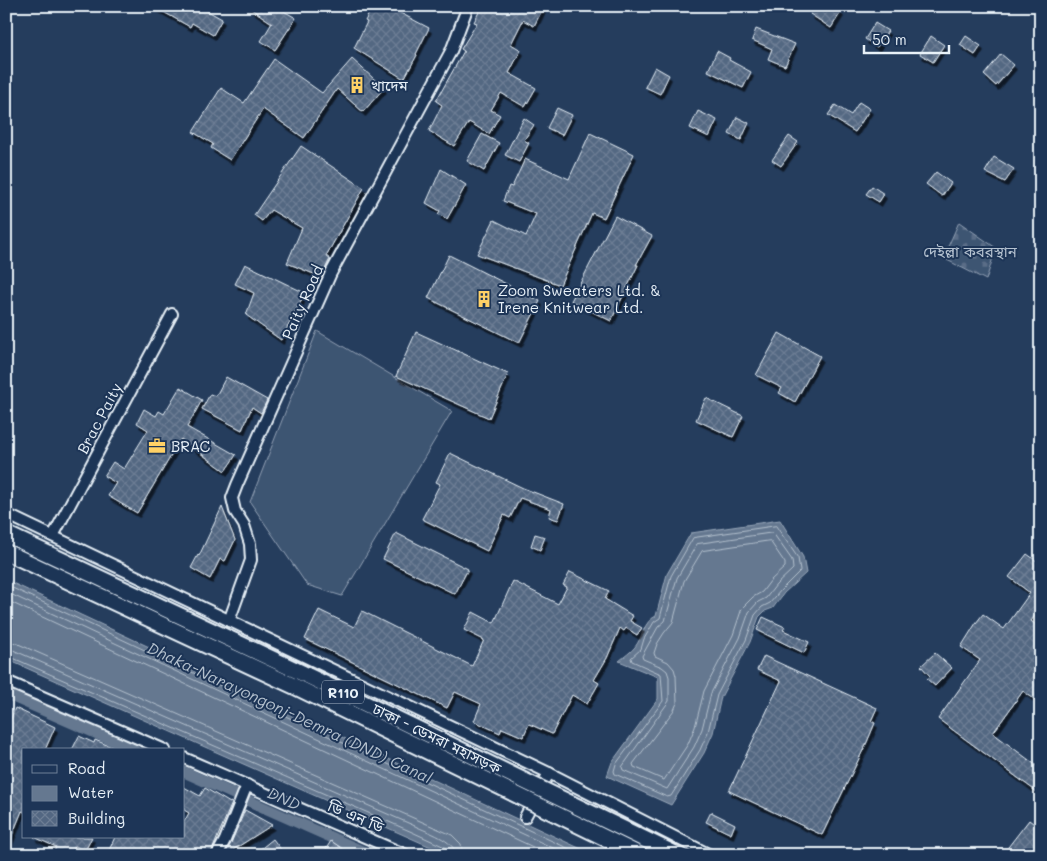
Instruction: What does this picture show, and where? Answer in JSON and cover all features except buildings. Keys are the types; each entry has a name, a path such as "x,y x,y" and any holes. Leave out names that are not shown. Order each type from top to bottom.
{"main road":[{"name":"ঢাকা - ডেমরা মহাসড়ক","path":"6,534 302,673 677,855"},
{"name":"ঢাকা - ডেমরা মহাসড়ক","path":"6,552 296,687 640,855"}],"street":[{"name":"Paity Road","path":"229,621 251,560 250,544 244,525 235,511 232,498 236,485 331,273 451,51 468,6"},
{"name":"Brac Paity","path":"53,536 172,314"},
{"path":"6,514 549,773 710,855"},
{"path":"6,681 160,748"},
{"name":"ডি এন ডি","path":"185,758 406,855"},
{"path":"525,816 549,773"},
{"path":"218,855 226,840 247,785"}],"green space":[{"name":"দেইল্লা কবরস্থান","path":"959,222 996,248 986,280 943,258"},
{"path":"317,331 452,411 342,596 307,585 250,502"}],"water":[{"path":"780,520 803,557 806,573 784,593 773,608 765,611 759,617 750,642 721,697 713,733 704,753 671,805 607,776 612,762 658,699 658,677 619,661 635,647 648,622 656,616 667,574 691,533"},
{"path":"6,580 594,855 449,855 6,659"}],"waterway":[{"name":"DND","path":"6,694 129,748"},
{"name":"DND","path":"185,772 371,855"}],"place":[{"name":"খাদেম","path":"357,85"},
{"name":"Zoom Sweaters Ltd. & Irene Knitwear Ltd.","path":"484,299"},
{"name":"BRAC","path":"157,446"}],"water label":[{"name":"Dhaka-Narayongonj-Demra (DND) Canal","path":"290,712"}]}
